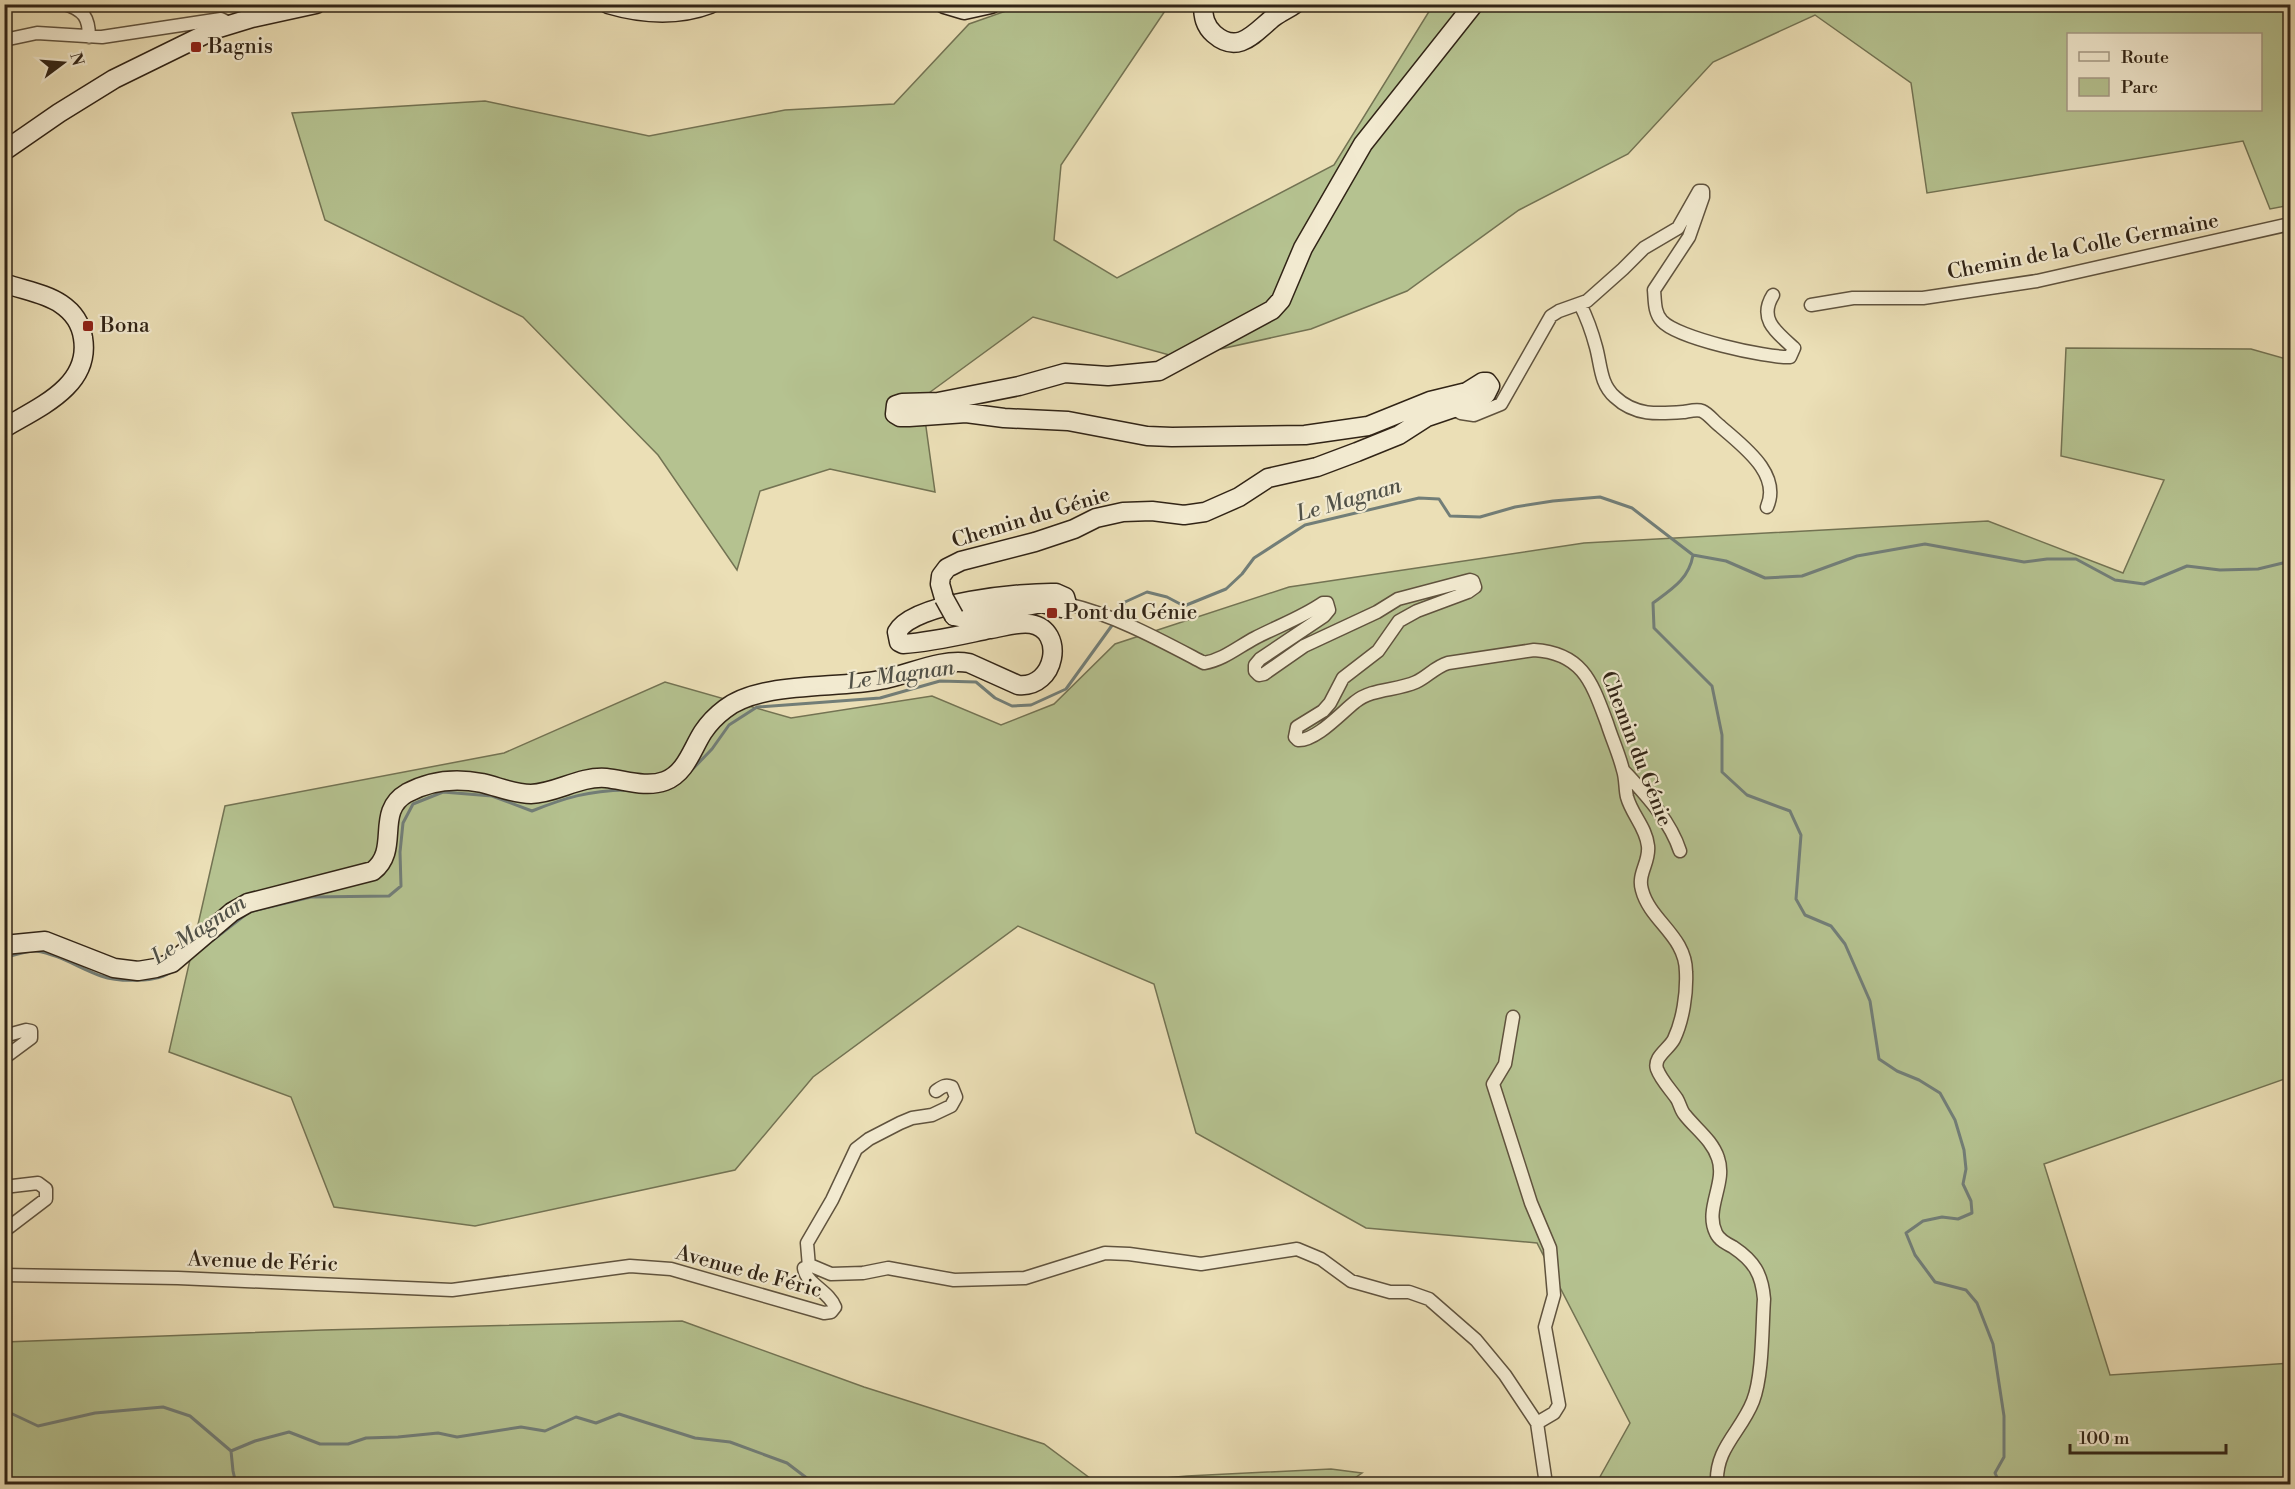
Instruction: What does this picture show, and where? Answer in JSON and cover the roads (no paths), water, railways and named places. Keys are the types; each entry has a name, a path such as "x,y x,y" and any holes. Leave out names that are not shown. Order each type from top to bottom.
{"street":[{"path":"65,4 85,14 89,24 89,37"},
{"path":"4,151 59,113 114,80 186,43 230,24 315,4"},
{"path":"608,4 643,13 662,14 691,10 710,4"},
{"path":"944,4 964,10 991,4"},
{"path":"1203,4 1203,16 1208,27 1222,40 1234,43 1252,36 1274,17 1295,4"},
{"name":"Chemin du Génie","path":"1474,4 1363,144 1303,248 1281,300 1272,310 1159,371 1108,376 1065,373 1019,386 938,402 902,403 897,405 895,414 900,417 909,417 966,413 1004,418 1068,421 1147,436 1305,435 1368,426 1430,401 1467,392 1487,382 1490,386 1480,399 1427,417 1399,435 1317,467 1268,478 1239,497 1205,512 1184,516 1152,511 1123,512 1096,518 1035,542 961,561 946,568 941,576 940,585 944,598 954,615 964,618 1042,603 1062,608 1075,606 1133,627 1204,663 1216,661 1257,637 1290,623 1323,603 1327,603 1329,610 1324,616 1260,659 1255,665 1255,671 1259,675 1264,674 1304,646 1398,599 1470,580 1474,584 1473,589 1417,611 1399,621 1378,651 1343,678 1330,703 1323,711 1297,727 1295,737 1298,740 1303,740 1323,729 1364,696 1417,682 1441,665 1534,650 1548,651 1568,658 1578,665 1594,690 1624,771 1626,795 1631,809 1643,827 1649,850 1640,878 1642,890 1646,900 1677,940 1684,957 1686,972 1681,1018 1675,1038 1658,1057 1656,1065 1683,1114 1702,1133 1719,1159 1721,1173 1712,1219 1716,1233 1722,1241 1747,1256 1754,1265 1763,1286 1757,1388 1746,1414 1720,1456 1717,1485"},
{"path":"4,40 37,33 89,37 114,36 221,19 230,24"},
{"path":"1454,409 1461,413 1474,415 1501,404 1551,316 1580,304 1596,294 1644,248 1678,228 1699,191 1702,191 1703,198 1689,237 1654,290 1657,313 1662,321 1682,332 1725,346 1790,357 1794,348 1767,319 1766,306 1773,295"},
{"name":"Chemin de la Colle Germaine","path":"1811,305 1853,298 1923,298 2037,281 2290,224"},
{"path":"4,283 56,301 67,308 79,324 84,348 82,366 70,384 51,399 4,428"},
{"path":"1580,304 1597,349 1600,370 1610,393 1627,407 1641,412 1655,414 1695,411 1706,414 1755,457 1768,482 1770,501 1767,507"},
{"path":"4,945 45,941 114,968 138,971 172,963 232,912 248,903 373,871 381,865 386,856 389,816 396,802 422,786 455,780 482,783 515,793 530,794 548,792 585,779 605,778 652,784 666,780 677,773 689,759 704,731 720,713 742,699 764,693 878,681 935,665 961,662 969,663 1018,685 1026,686 1046,674 1052,656 1050,640 1045,630 1034,624 1013,625 940,640 903,644 899,642 897,632 905,623 928,611 988,598 1056,593 1075,606"},
{"path":"1624,771 1639,786 1667,823 1680,851"},
{"path":"1513,1017 1505,1064 1493,1084 1531,1203 1550,1248 1554,1295 1545,1328 1559,1405 1554,1413 1537,1423"},
{"path":"4,1036 26,1030 31,1032 31,1038 4,1058"},
{"path":"809,1267 807,1243 837,1191 856,1149 869,1139 906,1121 932,1115 951,1106 956,1097 952,1087 948,1085 936,1091"},
{"path":"4,1187 38,1184 46,1190 46,1199 4,1231"},
{"name":"Avenue de Féric","path":"4,1275 352,1284 452,1290 630,1266 671,1269 824,1313 831,1312 835,1307 833,1300 805,1274 804,1268 812,1266 831,1274 863,1273 888,1268 954,1280 1024,1278 1105,1253 1201,1264 1297,1249 1321,1259 1352,1281 1390,1292 1409,1292 1429,1299 1476,1340 1537,1423 1546,1485"}],"waterway":[{"name":"Le Magnan","path":"1119,616 1125,602 1147,592 1167,597 1184,606 1226,589 1242,574 1254,558 1305,525 1419,498 1439,499 1450,516 1480,517 1515,507 1600,497 1632,508 1693,555 1684,577 1653,603 1654,628 1712,686 1722,735 1722,772 1747,795 1790,811 1801,835 1796,899 1805,915 1831,926 1845,944 1870,1001 1879,1059 1940,1093 1955,1120 1964,1150 1966,1169 1963,1184 1971,1201 1972,1213 1958,1219 1942,1217 1923,1221 1906,1233 1915,1255 1935,1282 1966,1290 1977,1303 1993,1344 2004,1416 2004,1457 1995,1473 2000,1484"},
{"path":"1693,555 1726,561 1765,578 1802,576 1857,556 1925,544 2024,562 2076,559 2115,580 2144,584 2187,566 2220,570 2258,569 2287,562 2290,558"},
{"name":"Le Magnan","path":"684,778 712,749 729,725 757,707 880,698 940,681 976,682 995,698 1012,706 1031,705 1066,689 1113,624"},
{"name":"Le Magnan","path":"213,940 249,912 311,897 389,896 401,886 400,852 403,823 413,804 443,792 492,796 532,811 578,796 626,790"},
{"name":"Le Magnan","path":"4,958 36,951 60,958 101,976 127,980 157,978 172,971"},
{"path":"4,1410 38,1426 95,1413 163,1407 190,1416 231,1451 255,1441 289,1432 320,1444 348,1444 366,1438 438,1433 457,1437 521,1427 545,1431 576,1417 596,1423 619,1414 695,1438 730,1442 787,1463 808,1479 820,1484"},
{"path":"231,1451 236,1484"}],"place":[{"name":"Bagnis","path":"196,47"},
{"name":"Bona","path":"88,326"},
{"name":"Pont du Génie","path":"1052,613"}]}
